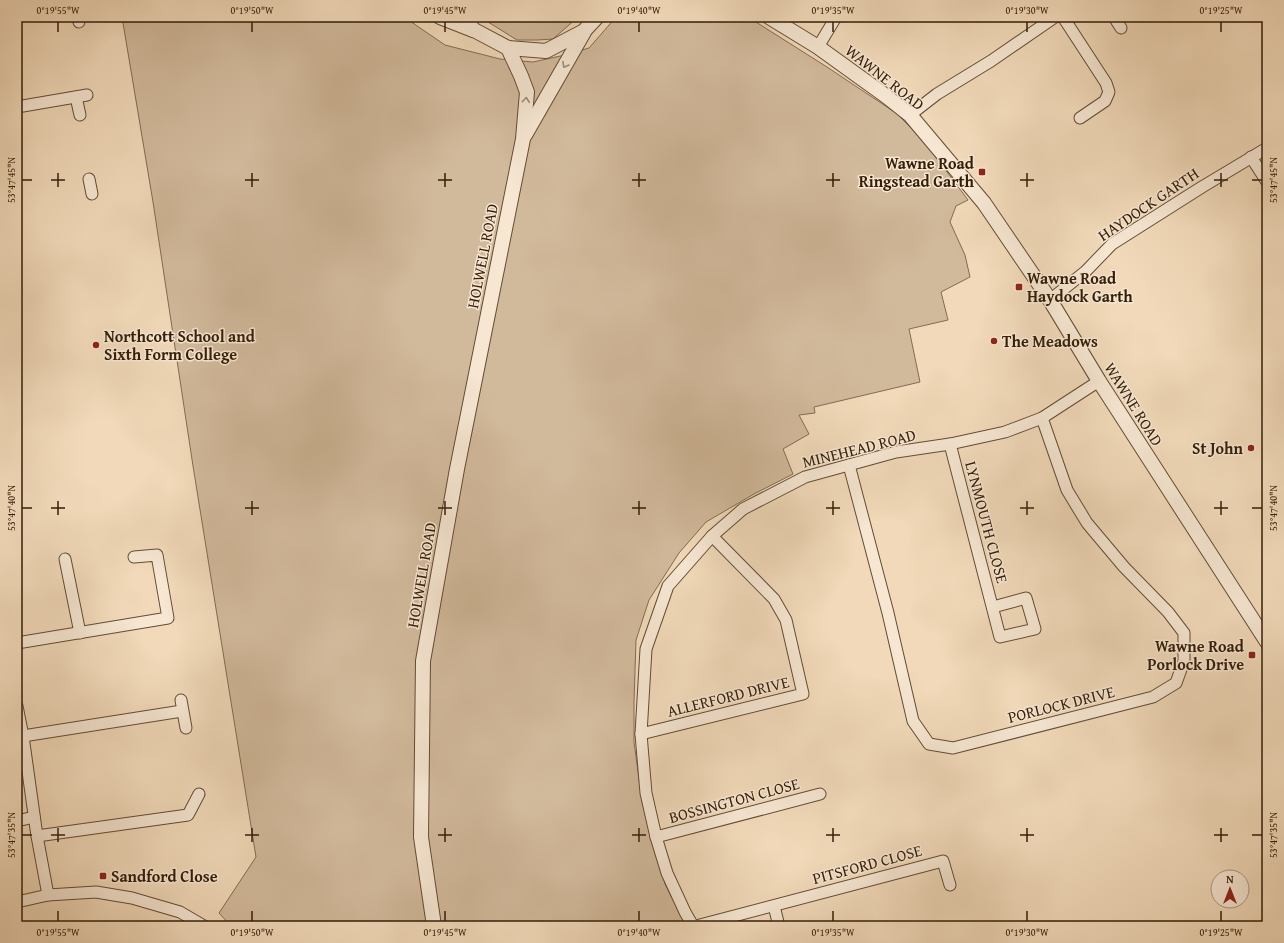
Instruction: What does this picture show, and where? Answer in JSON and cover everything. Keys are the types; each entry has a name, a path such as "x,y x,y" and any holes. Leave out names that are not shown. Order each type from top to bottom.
{"street":[{"path":"440,17 474,30 508,48 546,51 584,31 597,17"},
{"path":"463,17 474,30"},
{"name":"WAWNE ROAD","path":"769,17 818,47 910,115 984,203 1050,300 1099,381 1267,642"},
{"path":"818,47 836,17"},
{"path":"910,115 938,94 1055,17"},
{"path":"1063,17 1106,83 1109,92 1105,101 1080,118"},
{"path":"1114,17 1121,28"},
{"name":"HOLWELL ROAD","path":"523,139 584,31"},
{"name":"HOLWELL ROAD","path":"434,926 420,837 423,661 457,469 523,139 527,92 508,48"},
{"path":"17,108 82,96 80,115"},
{"name":"HAYDOCK GARTH","path":"1050,300 1086,271 1112,244 1267,148"},
{"path":"1251,157 1267,182"},
{"path":"88,179 92,194"},
{"name":"MINEHEAD ROAD","path":"693,926 685,912 668,873 656,837 646,793 641,734 646,649 668,586 712,536 743,510 805,477 896,452 950,444 1004,432 1042,418 1099,381"},
{"name":"PORLOCK DRIVE","path":"849,465 888,613 913,721 929,744 953,748 1153,697 1176,682 1184,661 1184,633 1168,612 1124,567 1087,523 1067,490 1042,418"},
{"name":"LYNMOUTH CLOSE","path":"950,444 992,607"},
{"name":"ALLERFORD DRIVE","path":"641,734 803,694 786,620 780,609 774,599 712,536"},
{"path":"17,643 168,618 157,555 134,557"},
{"path":"65,559 80,633"},
{"path":"23,736 182,706 186,728"},
{"path":"18,712 23,736 37,836 48,894"},
{"path":"37,836 188,815 199,794"},
{"name":"BOSSINGTON CLOSE","path":"656,837 820,794"},
{"path":"17,821 34,817"},
{"name":"PITSFORD CLOSE","path":"696,926 943,861 950,885"},
{"path":"17,902 48,894 96,892 132,898 180,912 204,926"},
{"path":"774,906 779,926"}],"shaded area":[{"path":"122,17 404,17 445,45 500,59 533,62 589,48 616,17 748,17 896,113 924,141 968,200 956,206 950,222 965,255 970,277 941,292 948,320 909,329 920,382 814,407 815,413 799,415 809,434 783,449 793,474 754,494 706,522 679,553 649,600 636,640 634,742 642,801 665,884 686,926 231,926 219,913 256,857 193,466 153,202"},
{"path":"480,17 578,17 553,39 517,40"}],"place":[{"name":"Wawne Road Ringstead Garth","path":"982,172"},
{"name":"Wawne Road Haydock Garth","path":"1019,287"},
{"name":"The Meadows","path":"994,341"},
{"name":"Northcott School and Sixth Form College","path":"96,345"},
{"name":"St John","path":"1251,448"},
{"name":"Wawne Road Porlock Drive","path":"1252,655"},
{"name":"Sandford Close","path":"103,876"}]}
